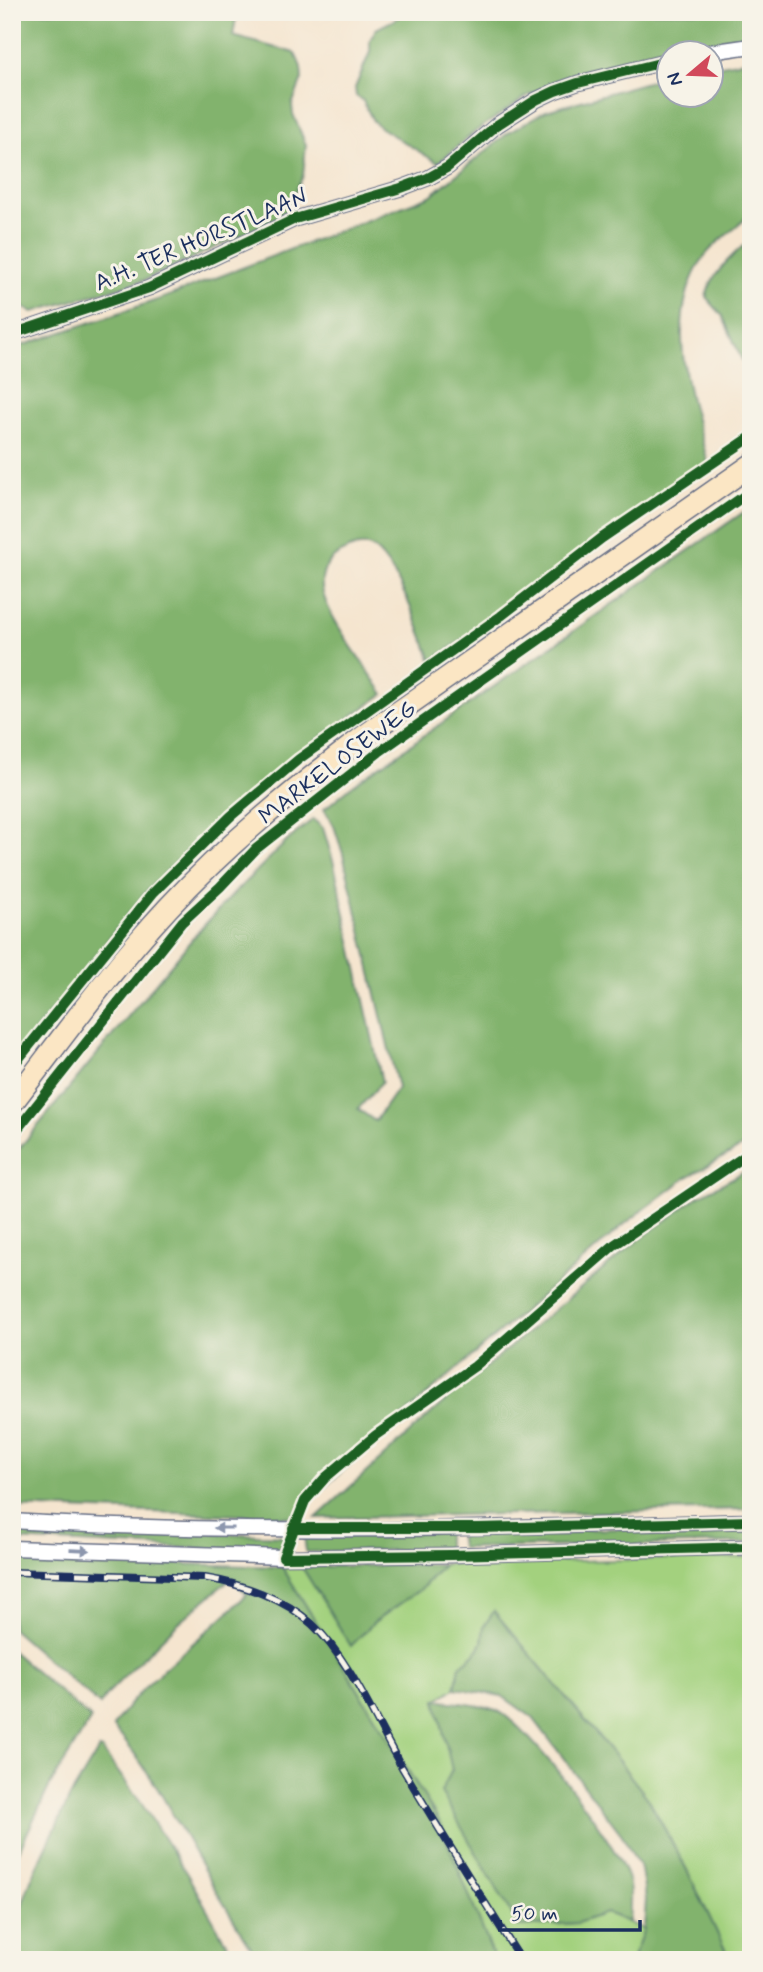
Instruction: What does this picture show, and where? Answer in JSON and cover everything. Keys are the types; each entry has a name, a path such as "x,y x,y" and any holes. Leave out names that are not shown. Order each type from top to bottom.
{"main road":[{"name":"MARKELOSEWEG","path":"12,1103 167,908 234,841 364,736 751,465"}],"street":[{"path":"724,50 751,46"},
{"name":"A.H. TER HORSTLAAN","path":"12,334 149,288 295,219 428,178 464,154 497,125 536,100 578,83 654,64"},
{"path":"12,1521 126,1528 465,1528 751,1521"},
{"path":"12,1548 283,1557 751,1547"}],"green space":[{"path":"12,12 237,12 233,36 295,53 301,67 302,79 292,105 293,114 306,145 303,176 285,215 145,280 33,312 12,303"},
{"path":"403,12 751,12 751,35 724,41 724,38 654,38 654,56 569,79 529,95 476,131 438,163 381,128 373,121 363,101 356,96 355,88 370,52 370,40 376,29 398,18"},
{"path":"751,59 751,213 704,257 691,281 684,307 682,333 688,387 709,466 432,661 397,579 377,551 367,546 358,546 332,559 324,570 322,579 327,604 384,694 320,738 268,779 182,856 145,893 12,1061 12,349 163,298 430,196 508,133 546,111 654,80 654,108 724,108 724,64"},
{"path":"751,239 751,366 742,360 722,315 706,297 718,272"},
{"path":"751,507 751,1142 687,1177 626,1223 291,1517 12,1507 12,1157 198,932 234,893 313,819 323,828 334,864 382,1082 358,1109 375,1121 398,1088 343,854 334,826 324,809 353,785"},
{"path":"751,1168 751,1509 316,1518 446,1400 636,1242 697,1197"},
{"path":"12,1525 286,1536 276,1552 12,1540"},
{"path":"751,1526 751,1543 461,1548 459,1532"},
{"path":"447,1532 447,1549 306,1552 304,1535"},
{"path":"751,1557 751,1960 730,1960 688,1872 649,1800 494,1612 484,1626 482,1643 476,1653 460,1667 455,1688 436,1700 453,1770 519,1927 577,1923 606,1913 644,1929 632,1960 495,1960 438,1819 282,1567 302,1567 351,1646 374,1622 422,1588 444,1564"},
{"path":"12,1559 282,1567 438,1819 495,1960 259,1960 150,1777 113,1727 159,1673 247,1594 231,1578 176,1625 107,1694 100,1705 12,1629"},
{"path":"444,1564 422,1588 374,1622 351,1646 302,1567"},
{"path":"494,1611 649,1800 688,1872 730,1960 632,1960 644,1929 646,1899 641,1870 622,1835 533,1718 502,1696 455,1688 460,1666 476,1653 482,1643 484,1626"},
{"path":"12,1651 91,1719 50,1785 12,1865"},
{"path":"436,1700 498,1711 530,1739 569,1786 618,1858 629,1886 629,1921 606,1913 577,1923 519,1927 441,1792 452,1770"},
{"path":"99,1749 141,1803 187,1874 236,1960 12,1960 12,1933 31,1880 70,1797"}],"railway":[{"path":"12,1572 205,1578 262,1594 301,1615 325,1638 349,1671 400,1764 521,1960"}],"cycle path":[{"path":"12,334 149,288 295,219 428,178 448,167 497,125 536,100 578,83 654,64"},
{"path":"12,1067 153,893 231,816 299,759 501,616 602,538 751,437"},
{"path":"12,1136 182,922 256,849 379,752 751,491"},
{"path":"751,1152 614,1245 475,1366 376,1435 325,1478 305,1501 283,1557 751,1547"},
{"path":"293,1528 478,1528 751,1521"}]}
